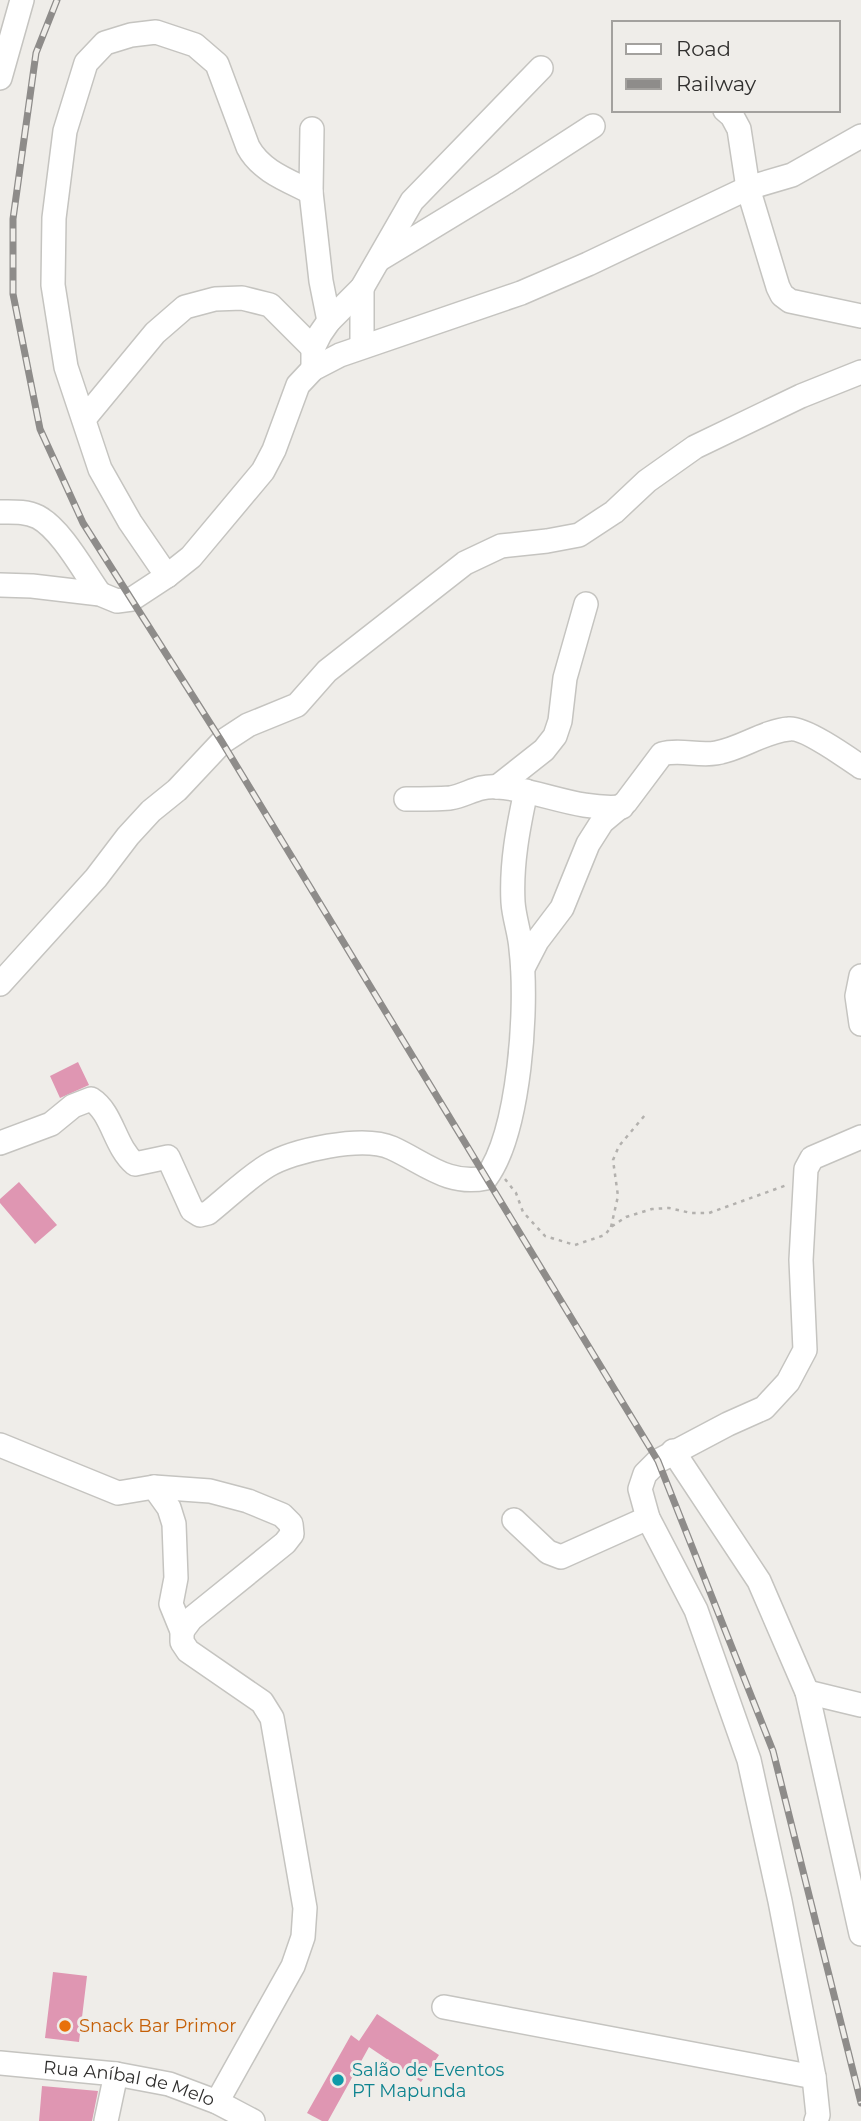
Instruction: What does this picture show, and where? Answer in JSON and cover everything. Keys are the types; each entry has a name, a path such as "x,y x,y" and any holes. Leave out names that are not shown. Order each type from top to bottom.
{"street":[{"path":"0,78 22,0"},
{"path":"167,576 130,522 100,469 66,367 53,285 54,218 65,131 86,63 106,43 156,32 195,45 207,52 217,64 254,158 265,168 310,192"},
{"path":"0,585 100,594 117,601 132,599 191,557 263,471 274,450 298,385 313,359 329,321 362,288 412,201 541,68"},
{"path":"727,112 740,129 748,188 782,295 790,300 861,316"},
{"path":"377,260 593,126"},
{"path":"312,129 310,192 329,321"},
{"path":"313,359 340,355 520,293 589,264 748,188 792,175 861,136"},
{"path":"362,288 362,346"},
{"path":"84,419 155,333 185,307 215,299 242,298 270,306 313,359"},
{"path":"0,984 96,878 128,836 151,811 177,790 222,741 248,725 297,705 327,671 465,563 501,546 579,534 614,512 647,481 695,447 801,396 861,372"},
{"path":"0,513 18,511 37,517 54,530 100,594"},
{"path":"498,787 544,750 555,736 560,721 565,678 586,604"},
{"path":"523,968 537,941 562,908 587,844 602,822 622,807 662,754 671,751 697,755 719,752 793,728 835,749 861,767"},
{"path":"406,799 452,797 478,787 498,787 526,791 578,805 622,807"},
{"path":"0,1143 51,1124 73,1106 91,1099 101,1105 117,1141 135,1164 168,1157 192,1210 200,1215 208,1213 267,1166 335,1144 362,1142 389,1146 440,1174 469,1182 486,1178 495,1166 516,1092 521,1042 523,968 513,903 514,851 526,791"},
{"path":"861,976 857,996 861,1024"},
{"path":"816,2121 818,2116 814,2077 749,1760 696,1610 648,1518 640,1489 645,1474 657,1461 764,1408 788,1382 805,1350 801,1260 806,1169 812,1158 861,1137"},
{"path":"0,1446 118,1493 154,1487 210,1491 282,1515 291,1524 292,1534 285,1543 191,1619 182,1631"},
{"path":"673,1451 759,1581 807,1692 861,1934"},
{"path":"154,1487 169,1508 174,1524 176,1578 171,1604 182,1631 182,1642 188,1651 262,1702 272,1718 305,1908 303,1937 293,1966 218,2102"},
{"path":"514,1520 548,1552 561,1556 648,1518"},
{"path":"807,1692 861,1705"},
{"path":"444,2007 814,2077"},
{"name":"Rua Aníbal de Melo","path":"0,2063 116,2074 169,2084 218,2102 253,2121"},
{"path":"106,2121 116,2074"}],"path":[{"path":"611,1227 618,1196 613,1160 619,1146 645,1115"},
{"path":"495,1166 516,1193 523,1212 545,1236 575,1245 605,1235 611,1227 626,1217 652,1209 669,1208 691,1213 709,1213 804,1181"}],"building":[{"path":"78,1062 89,1085 60,1098 50,1076"},
{"path":"19,1182 57,1225 35,1244 0,1203 0,1199"},
{"path":"53,1972 87,1976 79,2042 45,2038"},
{"path":"377,2014 439,2055 421,2082 369,2047 328,2121 322,2121 307,2113 351,2035 359,2041"},
{"path":"42,2086 98,2091 92,2121 39,2121"}],"railway":[{"path":"57,0 36,53 13,219 13,294 40,429 83,523 222,742 658,1461 773,1751 861,2103"}],"place":[{"name":"Snack Bar Primor","path":"65,2026"},
{"name":"Salão de Eventos PT Mapunda","path":"338,2080"}]}
